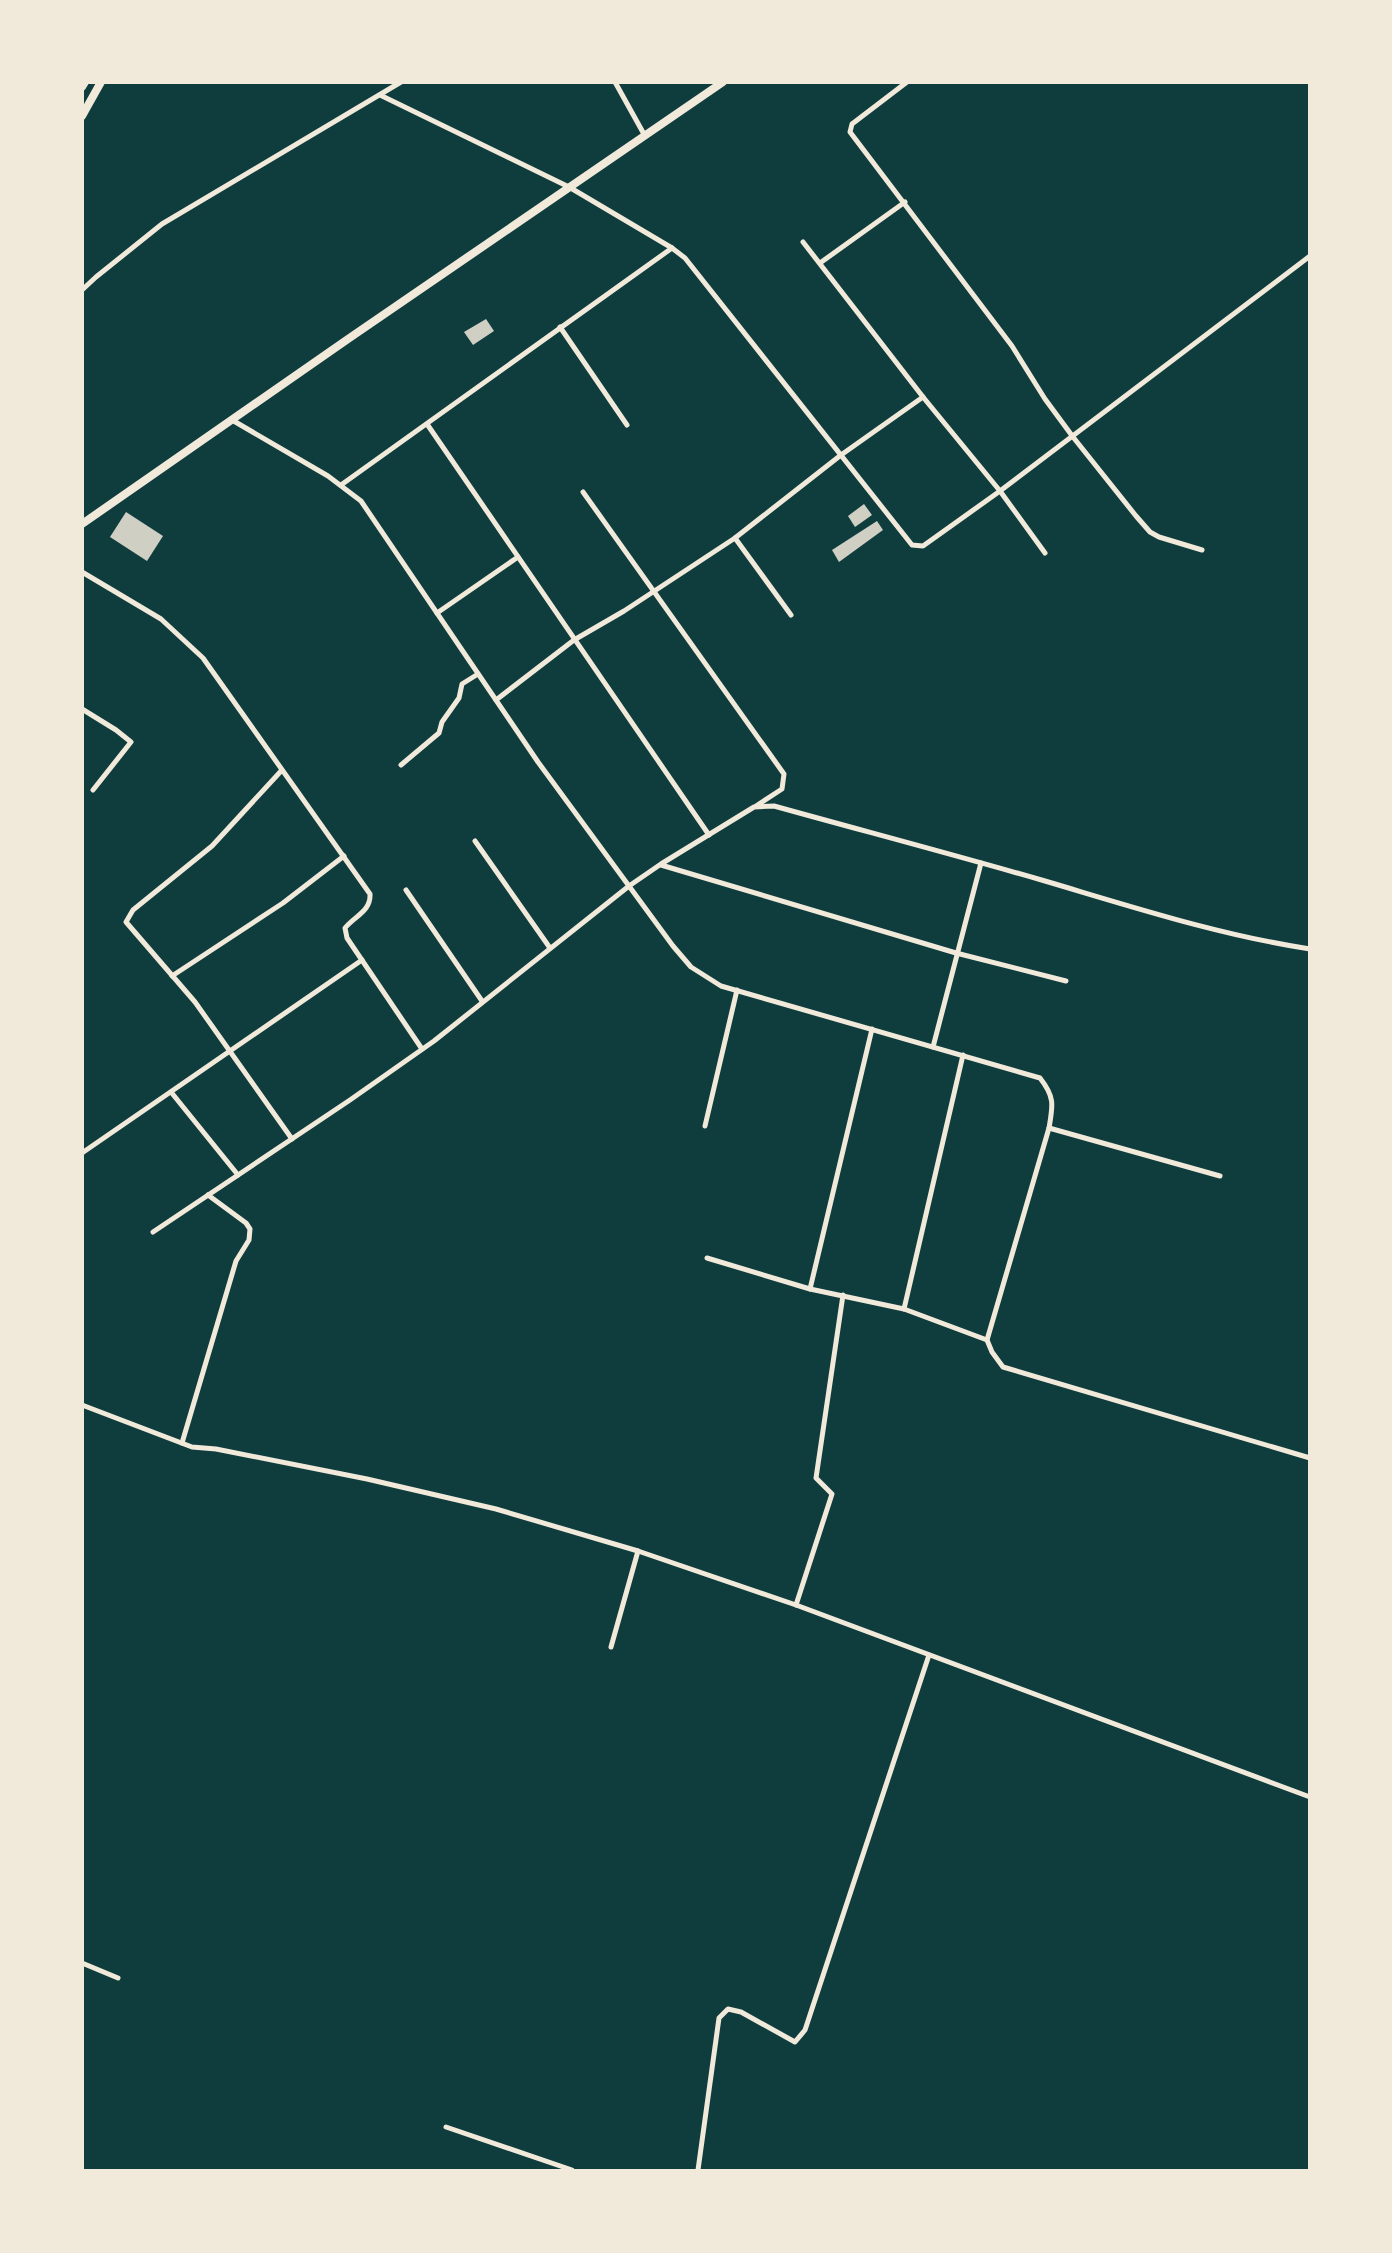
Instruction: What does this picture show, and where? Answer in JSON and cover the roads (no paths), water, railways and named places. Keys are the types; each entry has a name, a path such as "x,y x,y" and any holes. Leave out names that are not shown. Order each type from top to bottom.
{"main road":[{"path":"82,87 85,82"},
{"path":"82,116 101,82"},
{"path":"82,524 723,82"}],"street":[{"path":"82,290 162,224 401,82"},
{"path":"615,82 645,136"},
{"path":"907,82 852,124 850,132 1012,346 1045,399 1073,437 1150,532 1202,550"},
{"path":"380,95 569,188 672,248 685,258 912,545 923,546 1000,491 1310,256"},
{"path":"820,263 905,202"},
{"path":"803,242 923,397 1000,491 1045,553"},
{"path":"341,485 672,248"},
{"path":"560,327 627,425"},
{"path":"496,700 574,639 654,591 735,538 841,454 923,397"},
{"path":"232,420 341,485 361,501 538,762 691,967 722,986 1040,1078 1050,1091 1053,1104 1049,1128 987,1340 992,1352 1004,1367 1310,1458"},
{"path":"427,423 709,835"},
{"path":"153,1232 422,1049 629,886 782,789 784,774 583,492"},
{"path":"735,538 791,615"},
{"path":"437,613 518,557"},
{"path":"82,572 161,619 202,658 344,856 370,894 370,902 365,910 352,919 345,928 347,938 422,1049"},
{"path":"401,765 439,733 442,722 459,698 462,684 478,674"},
{"path":"82,709 117,730 131,742 93,790"},
{"path":"282,770 212,846 133,910 126,922 195,1002 292,1139"},
{"path":"754,807 774,806 1214,930 1310,949"},
{"path":"475,841 550,948"},
{"path":"172,976 283,903 344,856"},
{"path":"933,1047 981,863"},
{"path":"661,864 956,953 1066,981"},
{"path":"406,890 482,1001"},
{"path":"82,1153 362,960"},
{"path":"705,1126 737,990"},
{"path":"810,1289 872,1029"},
{"path":"904,1309 963,1055"},
{"path":"171,1092 238,1175"},
{"path":"1049,1128 1220,1176"},
{"path":"182,1443 236,1261 249,1240 250,1229 246,1223 208,1195"},
{"path":"707,1258 810,1289 904,1309 987,1340"},
{"path":"796,1605 832,1494 816,1478 843,1295"},
{"path":"82,1405 192,1447 216,1449 367,1479 496,1509 638,1551 796,1605 1310,1797"},
{"path":"610,1647 638,1551"},
{"path":"698,2170 719,2018 728,2009 741,2012 795,2042 805,2030 929,1655"},
{"path":"82,1963 118,1978"},
{"path":"446,2127 572,2170"}]}
